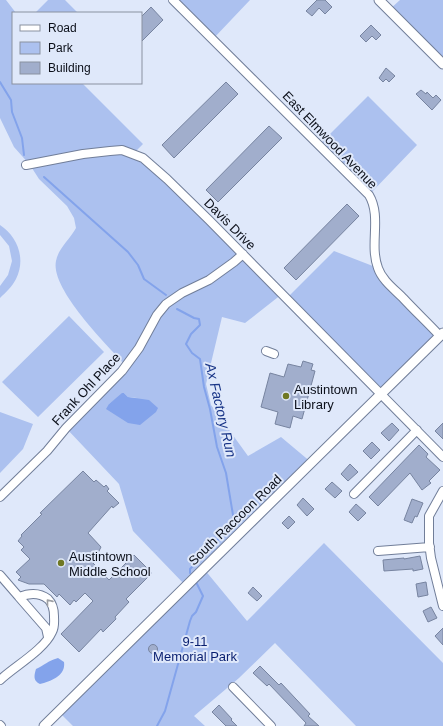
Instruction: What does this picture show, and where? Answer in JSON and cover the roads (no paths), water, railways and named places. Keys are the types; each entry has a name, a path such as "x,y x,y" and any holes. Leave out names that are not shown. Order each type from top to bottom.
{"street":[{"name":"East Elmwood Avenue","path":"173,0 369,195 375,212 376,260 380,272 385,280 442,334"},
{"path":"379,0 443,64"},
{"name":"Davis Drive","path":"26,165 83,154 122,150 143,158 167,179 243,254 443,457"},
{"name":"Frank Ohl Place","path":"0,497 47,451 66,428 122,371 139,348 166,304 182,293 209,280 243,254"},
{"name":"South Raccoon Road","path":"44,726 442,334"},
{"path":"266,351 274,354"},
{"path":"354,494 417,430"},
{"path":"443,491 429,516 430,548 443,606"},
{"path":"378,550 430,548"},
{"path":"0,575 46,628 48,637"},
{"path":"0,680 36,652 52,633 54,624 54,610 51,602 44,596 34,593 19,597"},
{"path":"233,687 272,726"}],"waterway":[{"name":"Ax Factory Run","path":"0,82 11,100 12,112 22,138 24,155"},
{"name":"Ax Factory Run","path":"44,177 128,252 138,265 144,279 166,295"},
{"name":"Ax Factory Run","path":"177,309 199,319 200,325 191,334 186,344 192,353 200,359 204,387 210,409 217,447 226,473 233,515"},
{"name":"Ax Factory Run","path":"190,573 190,569 234,522"},
{"name":"Ax Factory Run","path":"157,726 165,711 190,621 203,596 196,582"}],"place":[{"name":"Austintown Library","path":"286,396"},
{"name":"Austintown Middle School","path":"61,563"}],"park label":[{"name":"9-11 Memorial Park","path":"195,648"}]}
